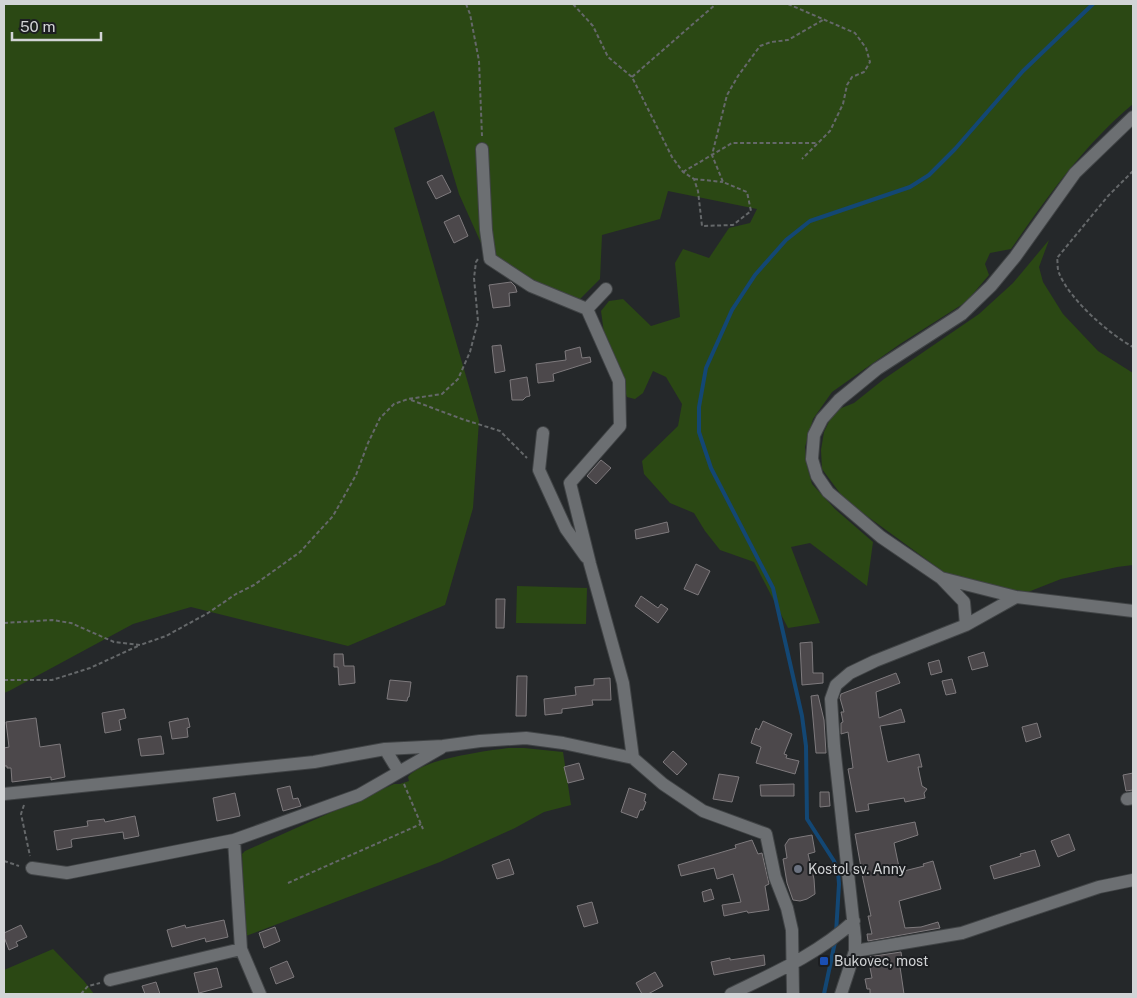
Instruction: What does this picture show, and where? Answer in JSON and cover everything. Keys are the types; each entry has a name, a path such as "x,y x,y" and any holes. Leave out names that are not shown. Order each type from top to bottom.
{"street":[{"path":"966,625 964,602 941,578 881,536 828,492 817,476 812,459 814,435 822,419 839,400 877,369 962,314 991,286 1015,257 1075,173 1133,117"},
{"path":"482,149 486,230 490,259 531,286 587,308 619,382 620,426 570,483 623,683 633,758"},
{"path":"587,308 606,289"},
{"path":"543,433 539,470 566,528 590,564"},
{"path":"941,578 1016,597 1133,611"},
{"path":"842,994 855,951 854,921 834,746 831,699 836,685 850,673 875,661 966,625 1016,597"},
{"path":"4,794 314,762 385,749 443,746 526,738 562,743 633,758 663,784 703,811 766,834 775,877 787,908 792,930 792,994"},
{"path":"32,868 67,873 234,840 359,795 443,746"},
{"path":"385,749 399,772"},
{"path":"234,840 241,949 260,994"},
{"path":"855,951 962,933 1099,887 1133,880"},
{"path":"731,994 793,964 826,944 854,921"},
{"path":"110,980 241,949"}],"path":[{"path":"466,4 476,38 479,61 483,120 482,149"},
{"path":"573,4 593,26 608,57 632,77 672,157 683,172 694,179 723,182 747,192 751,211 732,225 702,226 698,191 694,179"},
{"path":"632,77 716,4"},
{"path":"788,4 854,33 866,48 870,62 864,72 852,77 847,85 843,104 830,131 802,159"},
{"path":"723,182 712,155 727,95 738,76 760,46 788,40 822,20"},
{"path":"683,172 732,143 818,143"},
{"path":"1133,171 1108,196 1057,258 1058,272 1072,294 1099,323 1133,347"},
{"path":"4,680 52,680 90,668 166,636 254,585 300,552 333,516 356,475 380,418 394,404 408,399 442,394 458,379 470,352 478,321 474,278 476,262 481,255 490,259"},
{"path":"408,399 500,431 539,470"},
{"path":"4,623 52,620 71,623 114,642 140,646"},
{"path":"399,772 423,829"},
{"path":"4,861 16,866 32,868 21,814 24,804 38,791"},
{"path":"288,883 421,824"},
{"path":"81,994 88,986 110,980"}],"green space":[{"path":"4,4 1133,4 1133,104 1082,154 1011,249 990,253 985,264 989,275 966,302 900,344 832,392 813,419 805,447 807,466 812,484 835,509 873,542 867,586 810,543 791,547 820,623 788,628 754,562 720,550 694,513 670,503 644,474 642,461 678,426 682,404 666,377 653,371 643,393 635,399 627,397 604,333 601,311 609,301 623,299 651,326 680,317 675,263 683,249 709,258 729,228 750,223 757,209 668,191 660,219 602,235 600,279 577,302 505,268 485,252 459,194 434,111 394,128 479,421 473,508 445,605 348,646 191,607 133,624 4,693"},
{"path":"1049,240 1039,267 1043,282 1063,314 1098,351 1133,373 1133,565 1061,579 1028,592 965,582 945,573 845,500 822,469 821,450 824,432 834,411 854,403 884,379 979,314 1013,283"},
{"path":"517,586 587,588 586,624 516,623"},
{"path":"508,748 563,752 571,805 544,812 515,828 440,862 246,936 242,854 245,851 394,784 409,781 408,777 426,765 455,757"},
{"path":"53,949 94,994 4,994 4,970"}],"building":[{"path":"442,175 451,192 436,199 427,182"},
{"path":"459,215 468,236 454,243 444,222"},
{"path":"511,282 517,292 509,293 510,306 493,308 489,285"},
{"path":"501,345 505,371 495,373 492,346"},
{"path":"580,347 582,358 590,357 591,362 553,374 554,381 538,383 536,364 566,360 565,351"},
{"path":"527,377 530,396 523,400 512,400 510,380"},
{"path":"601,460 611,468 596,484 587,476"},
{"path":"667,522 669,532 636,539 635,530"},
{"path":"696,564 710,571 698,595 684,589"},
{"path":"641,596 658,608 661,604 668,609 658,623 635,606"},
{"path":"496,599 505,599 504,628 496,628"},
{"path":"812,642 813,673 823,673 823,683 802,685 800,643"},
{"path":"984,652 988,666 972,670 968,657"},
{"path":"334,654 343,654 344,666 354,666 355,683 339,685 338,667 334,667"},
{"path":"939,660 942,672 931,675 928,663"},
{"path":"896,673 900,683 876,692 879,718 901,709 905,722 880,726 887,760 888,762 919,754 922,767 918,767 922,786 927,789 924,793 925,798 905,802 904,798 868,804 869,810 856,812 848,769 853,768 848,732 841,734 841,723 843,722 841,712 844,712 840,698 841,694"},
{"path":"517,676 527,676 526,716 516,716"},
{"path":"610,678 611,700 592,700 593,705 562,709 562,713 545,715 544,699 576,695 575,687 594,685 594,679"},
{"path":"952,679 956,693 946,695 942,681"},
{"path":"390,680 411,682 407,701 387,699"},
{"path":"818,695 824,720 826,753 816,753 811,696"},
{"path":"124,709 126,718 119,720 121,730 105,733 102,713"},
{"path":"36,718 40,747 60,744 65,777 51,780 51,777 12,782 11,768 4,766 4,748 9,747 6,722"},
{"path":"188,718 190,727 187,728 188,737 172,739 169,722"},
{"path":"763,721 792,734 784,754 787,755 786,758 799,761 795,774 756,763 761,747 751,743 756,728 759,730"},
{"path":"1037,723 1041,737 1026,742 1022,727"},
{"path":"161,736 164,754 141,756 138,739"},
{"path":"673,751 687,764 677,775 663,762"},
{"path":"579,763 584,779 568,783 564,767"},
{"path":"1133,773 1133,790 1126,791 1123,775"},
{"path":"719,774 739,777 732,802 713,799"},
{"path":"794,784 794,796 761,796 760,785"},
{"path":"290,786 293,799 298,798 301,806 283,811 277,789"},
{"path":"629,788 646,794 643,810 640,810 637,818 621,812"},
{"path":"820,792 829,792 830,806 820,807"},
{"path":"235,793 240,816 217,821 213,798"},
{"path":"135,816 139,836 124,839 123,832 73,839 71,840 72,847 57,850 54,831 88,826 87,821 104,819 105,822"},
{"path":"915,822 918,835 894,843 900,872 924,866 923,864 933,861 941,889 899,901 905,928 921,927 938,922 940,928 868,941 867,934 872,934 868,916 871,916 855,834"},
{"path":"1069,834 1075,850 1058,857 1051,841"},
{"name":"Kostol sv. Anny","path":"812,835 815,852 808,854 814,879 815,894 800,901 793,900 787,883 783,859 787,858 785,845 789,839"},
{"path":"752,840 758,854 762,853 769,884 765,886 769,910 748,913 747,911 724,916 722,905 741,902 733,874 717,879 714,868 681,876 678,865 736,848 735,845"},
{"path":"1035,850 1040,866 994,879 990,866"},
{"path":"509,859 514,874 497,879 492,865"},
{"path":"711,889 714,899 704,902 702,892"},
{"path":"592,902 598,923 584,927 577,906"},
{"path":"224,920 228,937 206,942 205,938 172,947 167,930 185,925 186,928"},
{"path":"21,925 27,937 16,942 18,946 9,950 4,933"},
{"path":"275,927 280,941 264,948 259,933"},
{"path":"901,952 902,959 899,960 904,994 870,994 870,989 867,989 865,979 872,978 868,957"},
{"path":"764,955 765,965 714,975 711,962"},
{"path":"287,961 294,977 276,984 270,968"},
{"path":"217,968 222,987 199,993 194,973"},
{"path":"655,972 663,986 648,994 642,994 636,983"},
{"path":"156,982 160,994 145,994 142,986"}],"waterway":[{"path":"836,933 838,871 834,861 807,819 806,746 802,716 773,588 711,468 699,432 699,407 706,368 732,310 755,275 786,240 810,221 910,187 929,175 955,149 1023,71 1093,4"},
{"path":"824,994 835,942"}],"place":[{"name":"Kostol sv. Anny","path":"798,869"},
{"name":"Bukovec, most","path":"824,961"}]}
